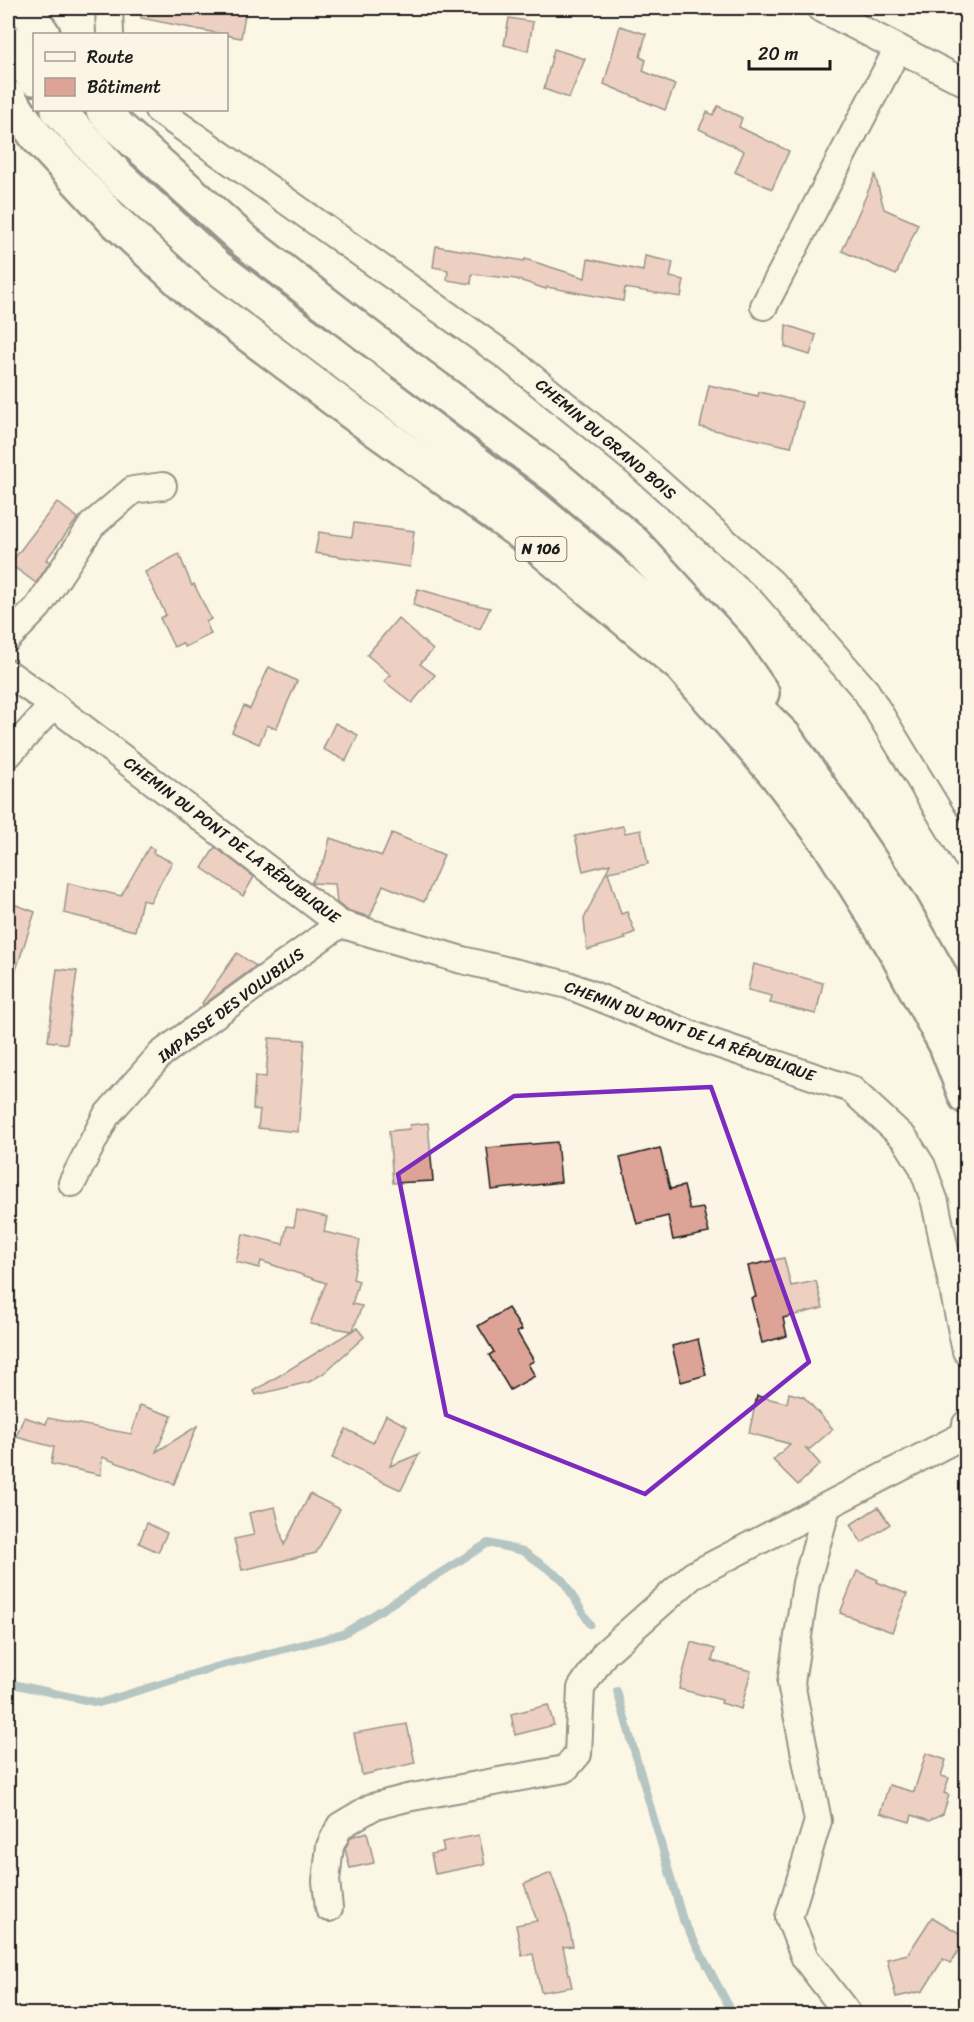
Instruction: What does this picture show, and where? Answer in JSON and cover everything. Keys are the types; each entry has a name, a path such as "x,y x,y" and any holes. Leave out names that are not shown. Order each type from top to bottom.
{"main road":[{"path":"25,8 42,33"},
{"path":"8,41 33,77"},
{"name":"N 106","path":"8,97 36,136 113,219 193,293 354,414 528,538 681,666 775,772 830,844 891,943 946,1046 966,1097"},
{"name":"N 106","path":"59,111 120,178 217,267 529,503 610,570 698,650 785,737 897,901 940,975 966,1033"},
{"path":"104,111 115,124 248,243 392,356 556,477 633,542 729,646 768,701 785,737"}],"street":[{"path":"110,8 111,33"},
{"path":"820,8 966,83"},
{"path":"764,306 898,48"},
{"name":"CHEMIN DU GRAND BOIS","path":"159,111 507,357 638,464 772,583 866,691 966,856"},
{"path":"8,638 38,607 92,525 133,490 163,486"},
{"name":"CHEMIN DU PONT DE LA RÉPUBLIQUE","path":"8,673 340,924 451,957 568,985 708,1041 851,1089 905,1139 922,1166 935,1202 966,1351"},
{"path":"8,755 53,705"},
{"name":"IMPASSE DES VOLUBILIS","path":"72,1184 106,1116 161,1054 340,924"},
{"path":"329,1908 326,1881 330,1846 340,1826 372,1808 407,1798 565,1769 578,1754 581,1688 605,1653 693,1575 964,1435 966,1424"},
{"path":"827,1507 806,1583 791,1683 818,1821 789,1917 806,1958 848,2014"}],"highlighted area":[{"path":"711,1087 809,1362 645,1494 446,1415 398,1174 514,1096"}],"building":[{"path":"142,8 246,8 241,38 228,35 228,33 216,33 141,18"},
{"path":"509,18 533,22 528,51 504,45"},
{"path":"620,26 646,34 640,57 646,60 643,71 675,85 665,110 604,84"},
{"path":"554,49 585,59 569,98 544,89"},
{"path":"718,106 742,118 739,127 789,151 772,189 735,172 744,151 699,129 707,112 713,115"},
{"path":"875,175 884,209 918,224 896,275 842,251"},
{"path":"436,246 524,261 525,259 585,278 588,259 643,271 645,256 673,262 670,277 684,280 681,297 625,288 623,301 547,287 546,289 516,279 472,274 471,284 447,280 448,270 433,267"},
{"path":"786,325 816,335 810,355 785,347"},
{"path":"709,385 758,396 759,392 802,402 791,447 700,427"},
{"path":"57,502 78,518 46,560 50,562 36,583 10,564"},
{"path":"354,523 414,531 410,567 315,553 319,532 352,537"},
{"path":"179,554 192,586 194,584 211,619 206,622 211,634 185,647 182,643 174,647 160,618 166,615 145,572"},
{"path":"418,589 490,608 480,629 413,605"},
{"path":"398,618 433,650 420,664 435,675 412,703 384,681 391,675 367,655"},
{"path":"269,667 297,681 276,729 267,725 259,744 232,732 244,706 250,709"},
{"path":"335,723 358,735 346,761 323,749"},
{"path":"623,826 625,833 641,830 648,864 608,872 621,914 627,912 635,932 624,937 626,939 587,950 584,919 610,864 583,871 575,836"},
{"path":"392,833 444,855 424,902 383,885 370,917 347,910 337,903 335,884 311,883 325,859 330,838 382,856"},
{"path":"149,847 154,849 153,853 172,862 150,902 142,900 135,931 64,913 68,883 121,896"},
{"path":"215,847 254,877 243,896 202,868"},
{"path":"8,902 35,912 12,982 8,982"},
{"path":"237,953 256,966 203,1005 202,1003"},
{"path":"754,964 823,983 816,1014 770,1003 772,996 748,990"},
{"path":"57,969 77,971 67,1044 48,1041"},
{"path":"269,1038 305,1040 298,1132 258,1128 260,1110 253,1109 255,1076 266,1077"},
{"path":"428,1123 433,1181 393,1183 389,1131 409,1129 410,1125"},
{"path":"557,1142 561,1182 492,1190 487,1148"},
{"path":"660,1148 670,1189 684,1186 690,1210 703,1208 709,1233 673,1240 668,1216 637,1224 620,1158"},
{"path":"297,1210 327,1217 324,1232 360,1240 353,1279 359,1281 352,1304 362,1306 353,1330 357,1328 364,1337 324,1373 309,1382 256,1395 254,1391 352,1331 310,1324 326,1283 261,1261 259,1268 236,1262 243,1234 283,1244 287,1226 294,1227"},
{"path":"784,1258 791,1286 816,1281 823,1308 783,1318 787,1336 762,1343 751,1298 756,1297 748,1266"},
{"path":"508,1308 522,1330 517,1332 534,1361 528,1364 535,1376 510,1390 489,1355 494,1352 478,1326"},
{"path":"698,1339 706,1375 681,1382 672,1346"},
{"path":"789,1393 804,1397 833,1429 810,1449 806,1448 820,1464 798,1485 773,1460 790,1444 749,1433 757,1396 787,1403"},
{"path":"140,1405 172,1416 156,1452 197,1426 174,1484 102,1457 101,1475 51,1464 54,1447 16,1437 24,1417 46,1424 48,1418 131,1434"},
{"path":"386,1415 407,1426 390,1466 419,1454 401,1490 332,1458 346,1429 373,1443"},
{"path":"310,1494 340,1509 316,1553 242,1570 234,1539 254,1535 249,1513 275,1507 284,1545"},
{"path":"878,1507 890,1524 862,1543 850,1525"},
{"path":"147,1523 167,1533 158,1552 139,1543"},
{"path":"857,1571 907,1594 892,1632 840,1613"},
{"path":"691,1642 715,1649 712,1661 751,1671 741,1709 721,1703 722,1700 679,1689"},
{"path":"548,1705 554,1725 515,1735 511,1714"},
{"path":"407,1724 415,1763 362,1775 354,1733"},
{"path":"926,1753 946,1760 941,1776 949,1778 944,1793 949,1795 943,1814 929,1821 912,1815 910,1822 880,1813 889,1785 914,1792"},
{"path":"367,1832 374,1863 350,1868 345,1849 351,1837"},
{"path":"479,1835 485,1864 435,1874 431,1854 444,1851 442,1842"},
{"path":"551,1873 567,1917 573,1946 563,1947 572,1987 541,1992 533,1954 522,1956 516,1925 537,1921 524,1884"},
{"path":"932,1917 966,1937 951,1963 943,1959 923,1991 896,1997 887,1959 908,1954"}],"waterway":[{"path":"8,1683 99,1703 215,1667 343,1634 488,1543 523,1551 562,1579 590,1624"},
{"path":"617,1691 683,1920 733,2014"}]}
